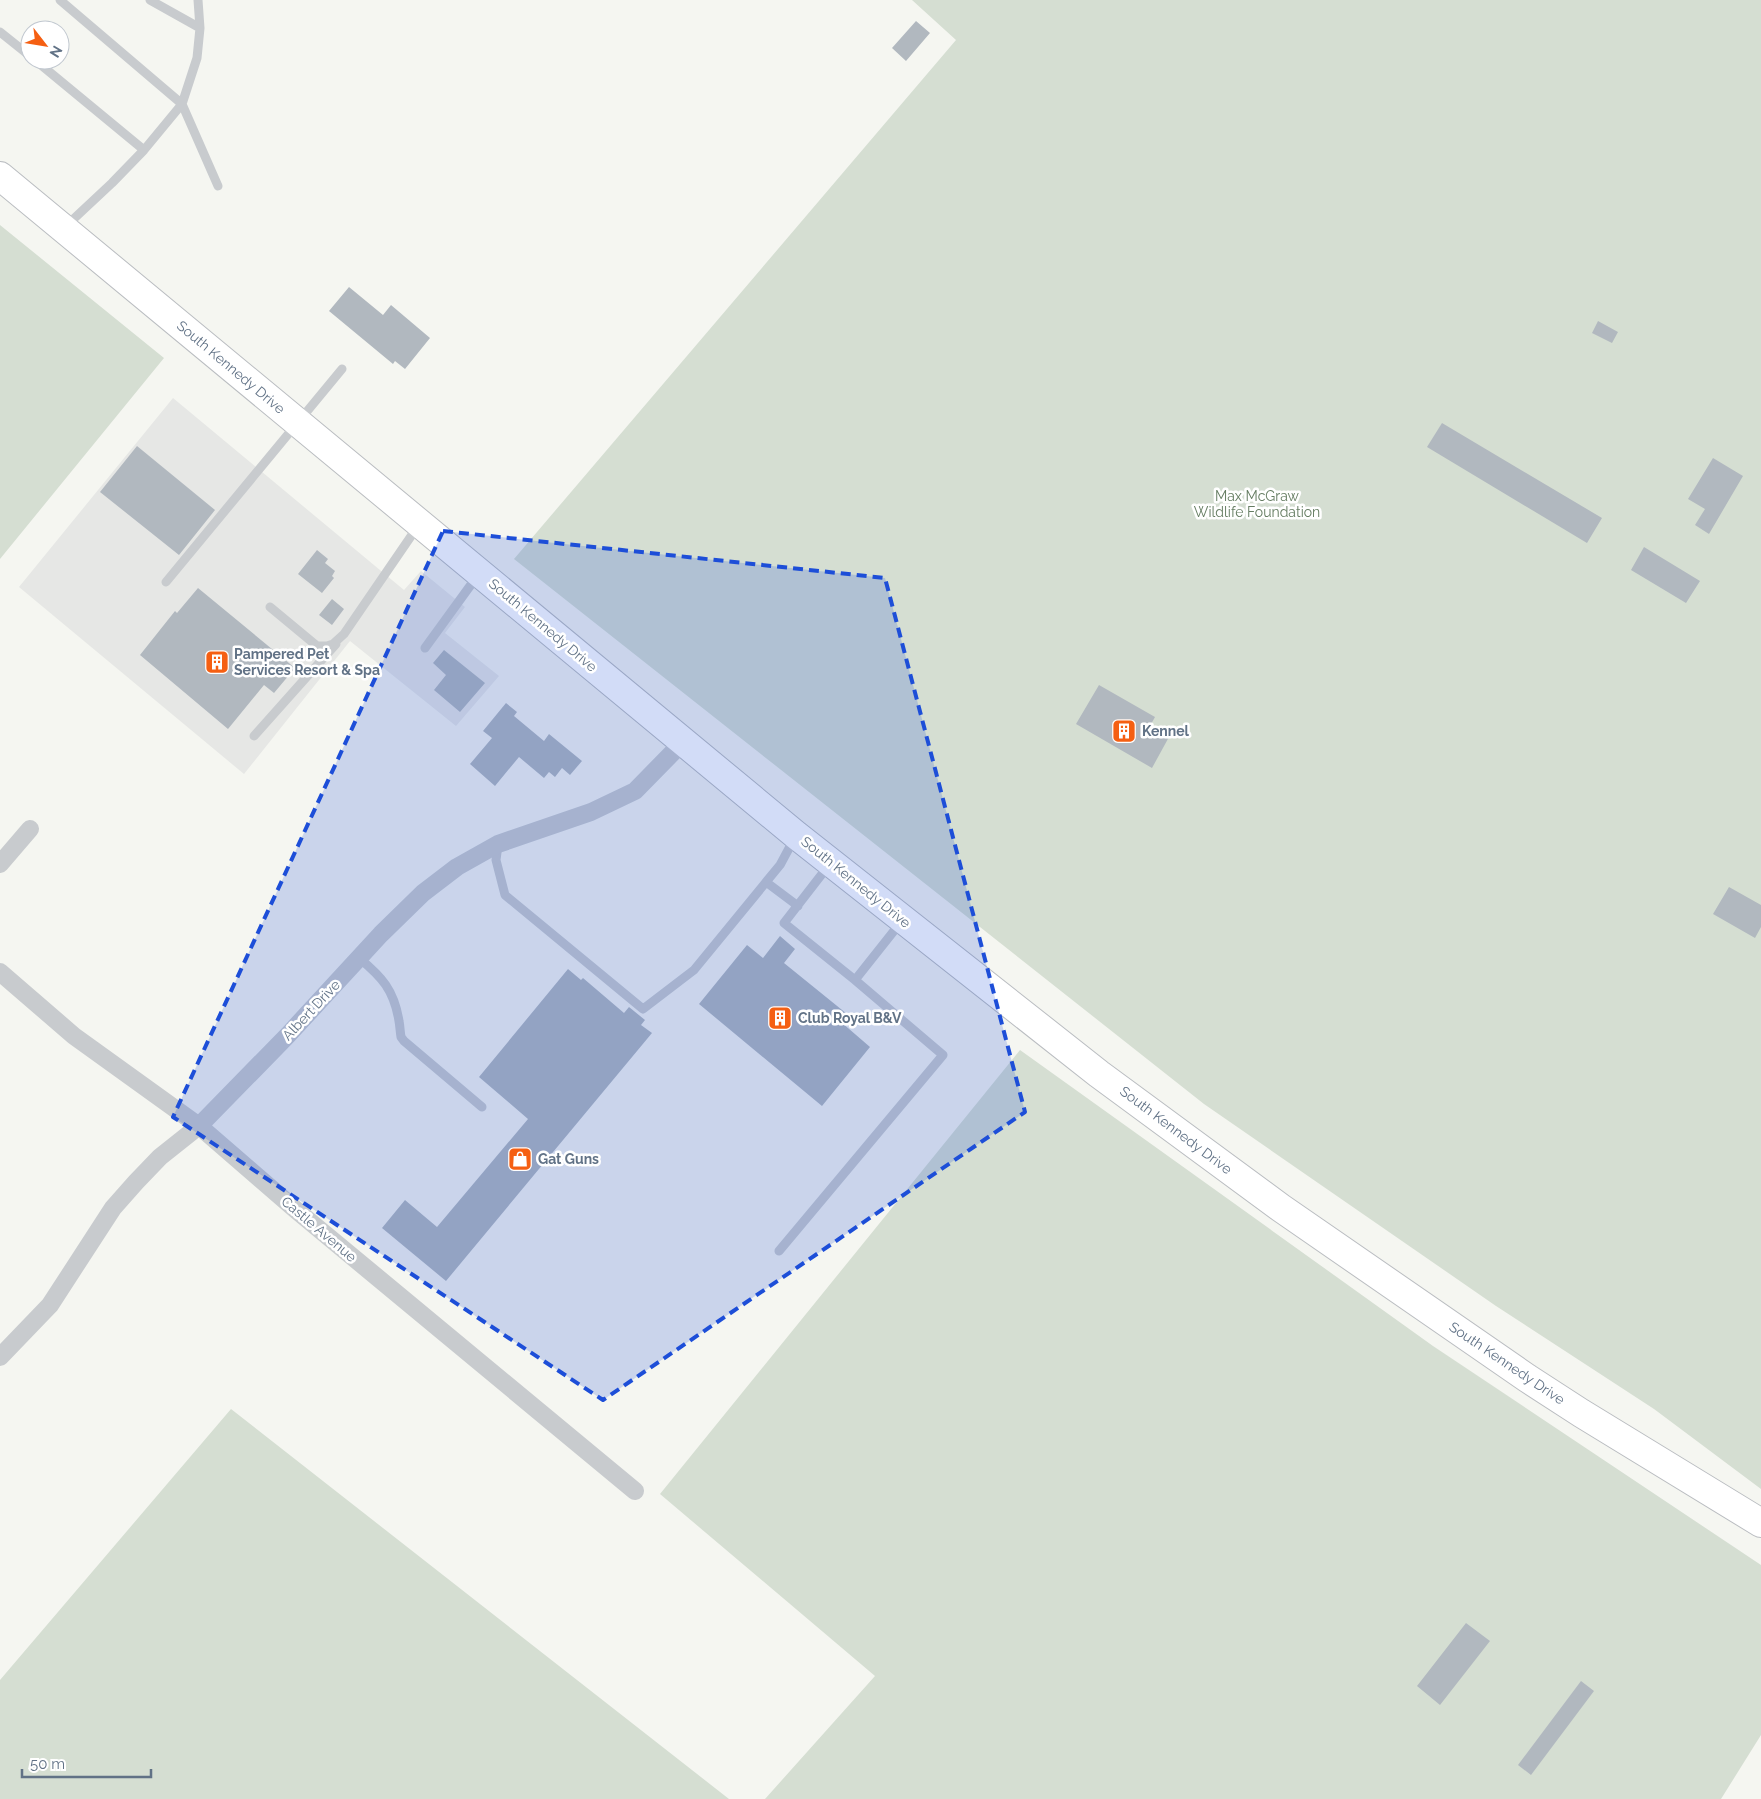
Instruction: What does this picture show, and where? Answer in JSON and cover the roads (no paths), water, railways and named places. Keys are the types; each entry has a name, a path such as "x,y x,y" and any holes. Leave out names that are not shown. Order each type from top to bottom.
{"main road":[{"name":"South Kennedy Drive","path":"0,176 796,835 1099,1074 1281,1208 1552,1395 1761,1523"}],"street":[{"name":"Albert Drive","path":"0,1357 50,1305 119,1201 160,1157 199,1126 288,1035 402,912 440,879 498,844 591,812 635,791 683,742"},
{"path":"0,864 30,829"},
{"name":"Castle Avenue","path":"0,972 74,1036 199,1126 296,1210 635,1491"}],"lane":[{"path":"60,0 182,104 218,186"},
{"path":"150,0 200,28"},
{"path":"65,228 144,150 182,104 197,58 200,28 198,0"},
{"path":"0,32 20,48"},
{"path":"47,70 144,150"},
{"path":"166,582 342,369"},
{"path":"254,736 344,634 420,523"},
{"path":"424,648 480,573"},
{"path":"270,607 317,646 327,646 344,634"},
{"path":"498,844 496,860 505,895 643,1009 694,970 780,865 796,835"},
{"path":"779,1251 943,1055 856,980 784,923 831,863"},
{"path":"766,882 798,906"},
{"path":"856,980 903,920"},
{"path":"359,958 382,978 391,992 398,1015 401,1037 404,1041 482,1107"}],"place":[{"name":"Pampered Pet Services Resort & Spa","path":"217,662"},
{"name":"Kennel","path":"1124,731"},
{"name":"Club Royal B&V","path":"780,1018"},
{"name":"Gat Guns","path":"520,1159"}],"park label":[{"name":"Max McGraw Wildlife Foundation","path":"1257,504"}]}
